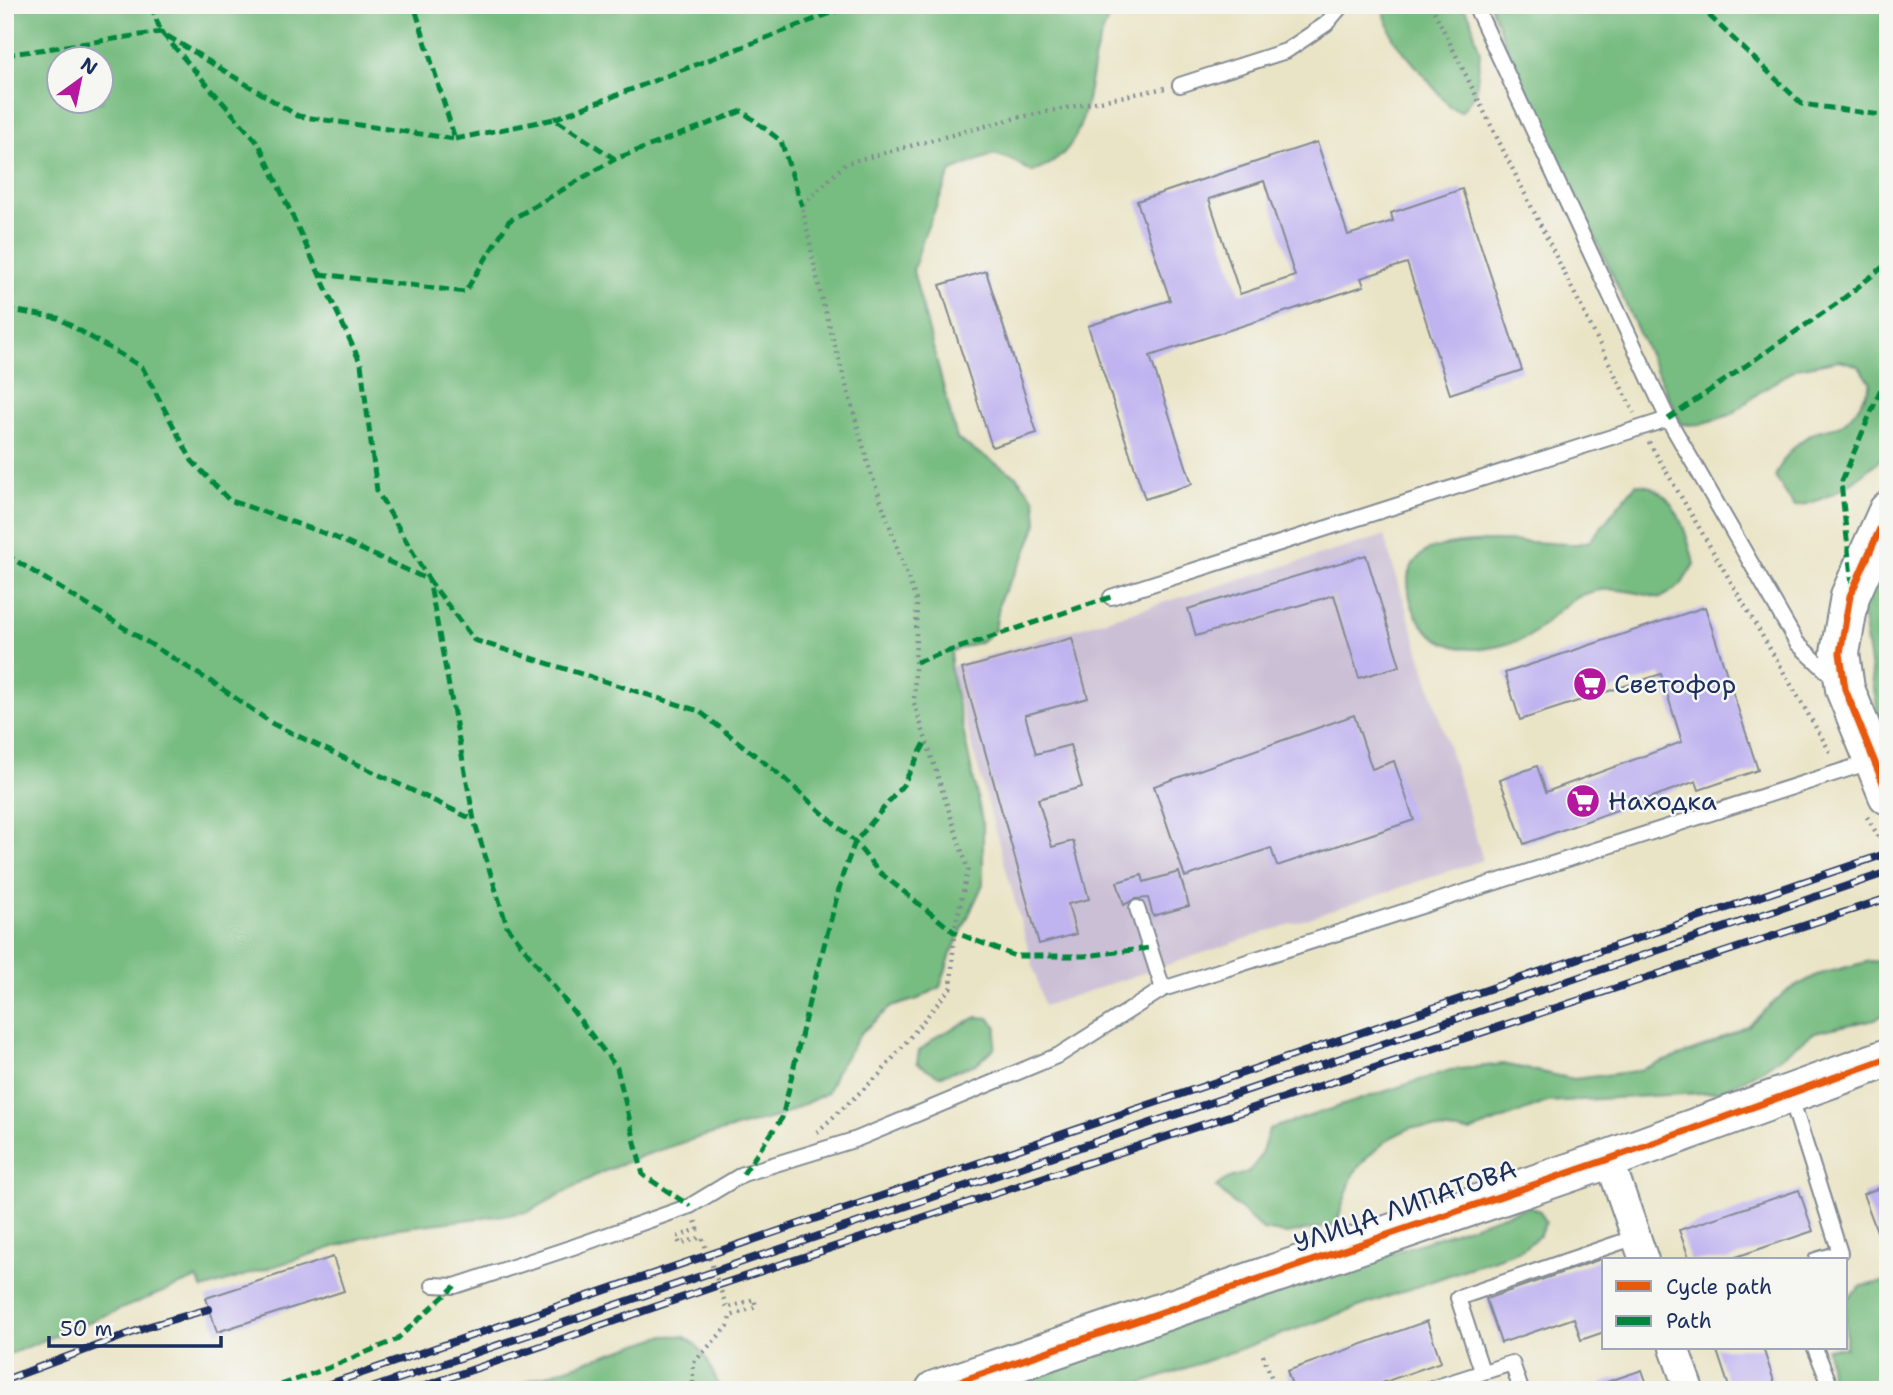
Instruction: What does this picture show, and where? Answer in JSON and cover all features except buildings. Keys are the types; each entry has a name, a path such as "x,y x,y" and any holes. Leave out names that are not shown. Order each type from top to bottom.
{"street":[{"path":"1881,777 1845,689 1840,653 1850,596 1888,511"},
{"name":"УЛИЦА ЛИПАТОВА","path":"935,1390 1609,1159 1888,1058"},
{"path":"1609,1159 1640,1249"},
{"path":"1675,1350 1689,1390"}],"lane":[{"path":"1180,85 1286,51 1326,24 1342,5"},
{"path":"1475,5 1668,419 1797,643 1845,689"},
{"path":"1111,597 1668,419"},
{"path":"433,1285 455,1286 690,1206 743,1174 857,1139 1059,1055 1163,989 1881,777"},
{"path":"1137,908 1163,989"},
{"path":"1790,1094 1840,1253 1823,1258"},
{"path":"1607,1258 1640,1249"},
{"path":"1482,1371 1458,1298 1602,1259"},
{"path":"1816,1350 1832,1390"},
{"path":"1427,1390 1512,1363 1521,1390"}],"path":[{"path":"785,1161 880,1074 951,987 954,932 968,870 914,703 918,603 869,467 820,292 802,206 846,163 1016,118 1180,85"},
{"path":"690,1206 698,1229 677,1237 680,1244 702,1237 727,1308 754,1299 756,1307 730,1316 728,1326 694,1363 693,1390"},
{"path":"1263,1355 1276,1390"}],"shaded area":[{"path":"1384,536 1483,860 1044,1006 950,667"}],"green space":[{"path":"5,5 1114,5 1097,50 1085,109 1073,140 1050,164 1032,172 1010,159 994,154 951,171 923,238 913,271 957,439 1016,476 1035,499 1037,523 1025,555 1000,599 995,630 982,641 952,651 950,667 983,825 983,884 951,954 940,987 918,999 891,1007 861,1033 836,1072 827,1093 780,1116 642,1156 600,1173 528,1212 391,1229 203,1289 197,1278 5,1356"},
{"path":"1381,5 1462,5 1470,17 1480,53 1476,93 1461,112 1450,107 1394,40"},
{"path":"1490,5 1888,5 1888,452 1867,470 1833,494 1794,506 1775,477 1782,462 1799,443 1813,433 1842,424 1865,394 1871,383 1859,366 1840,360 1797,368 1730,415 1698,425 1681,424"},
{"path":"1636,484 1661,493 1670,502 1683,526 1694,564 1681,585 1661,598 1615,590 1588,593 1564,606 1528,637 1484,649 1467,649 1436,638 1416,614 1410,598 1408,579 1413,564 1425,552 1469,542 1577,544 1590,541"},
{"path":"1888,547 1888,732 1881,734 1860,599"},
{"path":"1870,961 1882,962 1888,967 1886,1014 1875,1019 1815,1032 1764,1069 1719,1092 1547,1102 1470,1132 1412,1127 1390,1138 1367,1157 1353,1174 1336,1225 1287,1234 1263,1230 1216,1187 1254,1166 1269,1129 1451,1070 1503,1064 1574,1079 1637,1071 1709,1045 1748,1026 1785,992 1817,975"},
{"path":"977,1017 989,1018 997,1027 994,1049 976,1064 939,1076 917,1063 919,1051 939,1035"},
{"path":"1530,1206 1540,1211 1546,1222 1539,1236 1523,1249 1124,1390 991,1390"},
{"path":"1888,1281 1888,1390 1832,1390 1827,1350 1848,1350 1848,1298 1862,1286"},
{"path":"662,1336 685,1337 692,1341 707,1360 720,1390 501,1390"}],"railway":[{"path":"312,1390 1888,853"},
{"path":"366,1390 1888,872"},
{"path":"413,1390 719,1285 1888,898"},
{"path":"5,1380 150,1326 209,1309"}],"marked path":[{"path":"151,5 161,32 259,144 361,364 377,491 429,580 474,820 507,926 617,1068 643,1175 690,1206"},
{"path":"5,55 161,32 298,116 455,139 414,5"},
{"path":"554,119 852,5"},
{"path":"1698,5 1802,104 1888,116"},
{"path":"455,139 554,119 615,159 742,111 781,141 802,206"},
{"path":"320,274 465,292 509,221 615,159"},
{"path":"1668,419 1839,302 1888,263"},
{"path":"5,309 58,318 142,367 192,461 229,500 332,536 429,580 474,640 699,711 780,775 855,842 878,871 954,932 1015,956 1085,956 1149,948"},
{"path":"1852,586 1841,483 1888,372"},
{"path":"5,554 218,686 273,724 474,820"},
{"path":"916,662 1111,597"},
{"path":"743,1174 782,1118 809,1002 843,874 855,842 903,785 926,741"},
{"path":"267,1390 396,1340 455,1286"}],"cycle path":[{"path":"1888,511 1850,596 1840,653 1845,689 1888,795"},
{"path":"935,1390 1609,1159 1888,1058"}],"place":[{"name":"Светофор","path":"1590,684"},
{"name":"Находка","path":"1583,801"}]}
